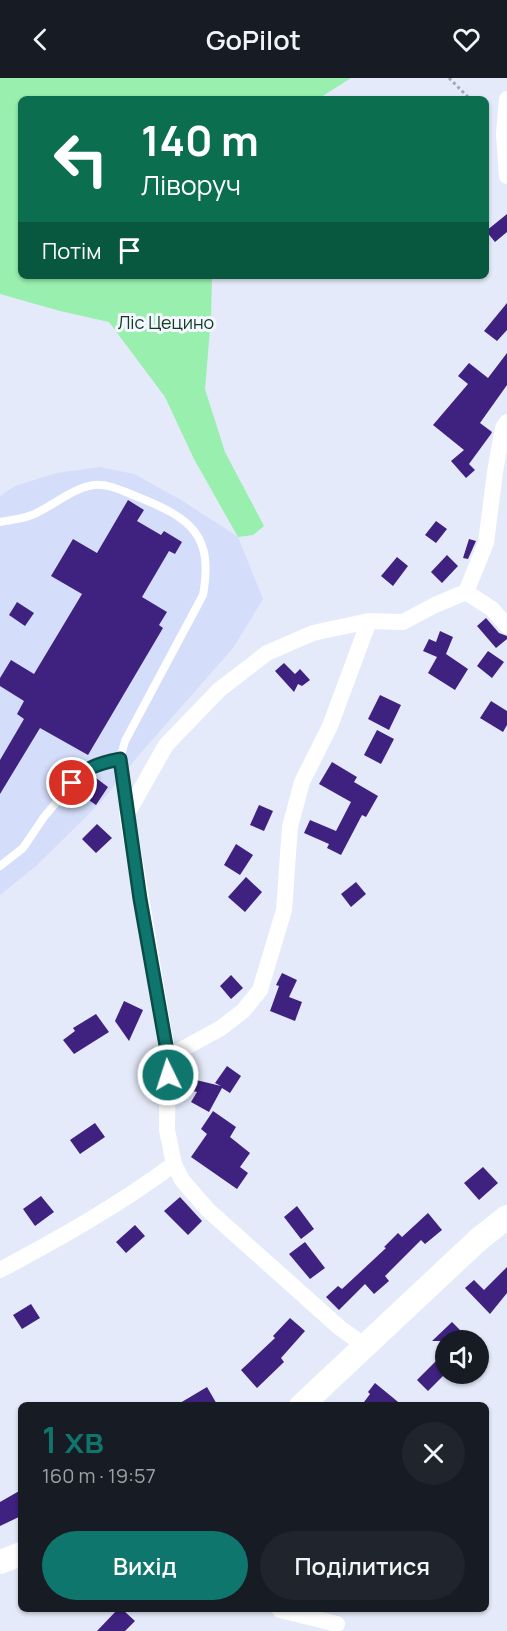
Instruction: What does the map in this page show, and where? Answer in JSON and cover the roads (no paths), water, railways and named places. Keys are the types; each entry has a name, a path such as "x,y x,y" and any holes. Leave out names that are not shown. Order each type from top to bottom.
{"main road":[{"path":"305,1402 363,1345 478,1240 507,1217"},
{"path":"0,1562 18,1555"}],"street":[{"path":"507,99 504,134 507,176"},
{"path":"363,1345 340,1328 208,1210 182,1180 174,1164 167,1130 168,1057 127,814 166,745 219,690 267,653 313,633 369,621 403,622 466,592 486,543 495,472 503,428 507,422"},
{"path":"466,592 492,609 507,626"},
{"path":"168,1057 221,1028 243,1011 260,990 284,910 290,827 302,782 330,726 369,621"},
{"path":"0,1270 131,1196 174,1164"},
{"path":"287,1612 337,1624"}],"lane":[{"path":"0,522 29,517 76,491 94,485 111,487 165,508 186,521 197,535 205,553 207,573 203,595 125,741 120,759 127,814"},
{"path":"0,866 23,848 44,817 81,773 97,764 120,759"}],"park label":[{"name":"Ліс Цецино","path":"166,323"}]}
